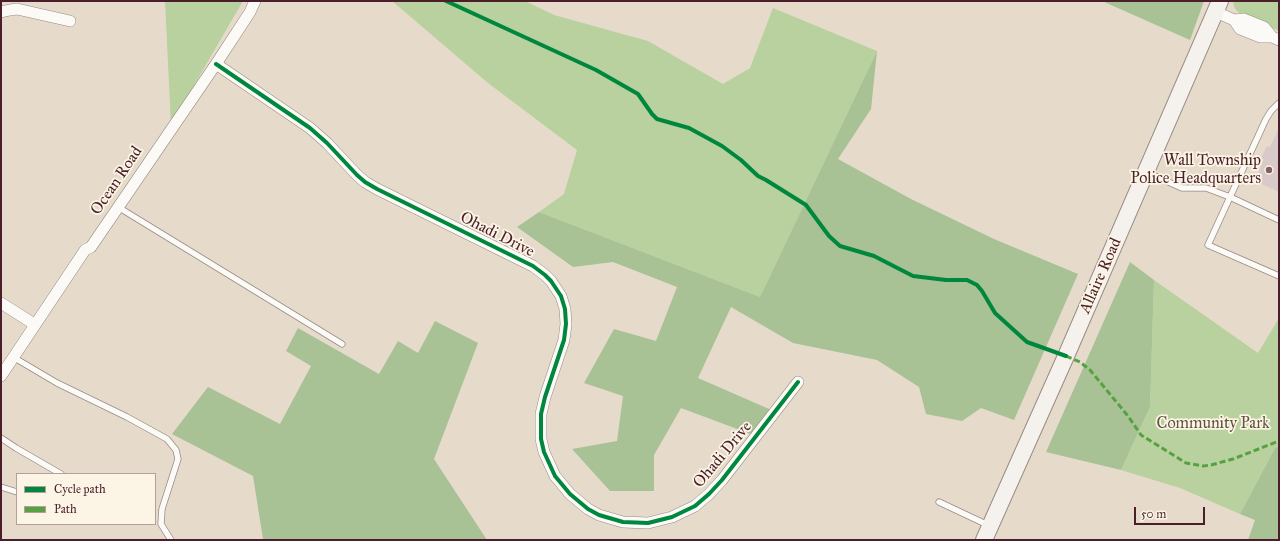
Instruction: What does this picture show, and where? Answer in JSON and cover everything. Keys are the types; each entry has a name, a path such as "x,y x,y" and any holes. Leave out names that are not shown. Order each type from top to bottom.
{"main road":[{"name":"Allaire Road","path":"987,533 1218,6"}],"street":[{"name":"Ocean Road","path":"1,376 34,324 47,308 85,250 90,247 118,207 216,64 250,12 255,1"},
{"name":"Allaire Road","path":"1218,6 1234,20 1244,19 1264,27 1275,39"},
{"path":"1,12 17,9 70,21"},
{"name":"Ohadi Drive","path":"216,64 310,128 327,143 356,175 365,182 376,189 533,266 551,281 561,296 565,309 566,324 564,340 547,390 541,414 541,439 546,458 555,476 570,494 588,509 605,517 623,522 648,523 672,517 695,506 722,480 798,382"},
{"path":"1,303 34,324"}],"lane":[{"path":"1279,103 1266,119 1208,245 1279,276"},
{"path":"1146,172 1182,188 1206,188 1279,220"},
{"path":"118,207 342,344"},
{"path":"13,357 57,383 127,417 167,439 176,450 178,459 162,509 161,524 172,540"},
{"path":"1,438 59,473"},
{"path":"1,487 16,492"},
{"path":"939,502 987,533"}],"green space":[{"path":"165,1 243,1 171,125"},
{"path":"392,1 525,1 554,15 648,41 723,84 750,68 773,8 877,51 760,297 539,212 564,194 577,150 488,83"},
{"path":"1102,1 1204,1 1190,40"},
{"path":"1233,1 1279,1 1279,31 1238,12 1234,7"},
{"path":"877,51 871,109 838,159 911,199 994,239 1078,274 1014,420 981,408 962,421 926,414 919,387 877,360 793,343 731,307 698,378 776,412 756,436 681,408 654,455 654,491 610,491 572,449 617,441 623,396 584,383 614,329 656,341 677,287 613,262 573,267 517,227 539,212 760,297"},
{"path":"1130,262 1154,280 1150,407 1121,470 1046,452"},
{"name":"Community Park","path":"1154,280 1258,353 1279,318 1279,446 1275,448 1240,514 1180,488 1121,470 1150,407"},
{"path":"435,321 478,343 434,459 487,540 262,540 253,476 172,434 208,387 280,424 311,366 286,351 298,328 379,374 398,341 418,353"},
{"path":"1279,446 1279,540 1248,540 1255,520 1240,514 1275,448"}],"building":[{"name":"Wall Township Police Headquarters","path":"1279,127 1279,192 1255,181 1264,159 1261,158 1267,146 1270,147"}],"marked path":[{"path":"1066,356 1080,362 1090,370 1128,416 1141,435 1186,463 1203,466 1211,465 1233,459 1279,441"}],"cycle path":[{"path":"446,1 596,70 638,94 657,119 689,128 722,146 741,160 758,176 806,205 829,236 840,246 874,256 913,276 946,280 967,280 977,285 995,313 1027,342 1066,356"},
{"path":"216,64 310,128 327,143 365,182 533,266 551,281 561,296 565,309 566,324 564,340 545,397 541,414 541,439 544,452 555,476 570,494 588,509 599,515 623,522 648,523 672,517 695,506 722,480 798,382"}],"place":[{"name":"Wall Township Police Headquarters","path":"1269,170"}]}
